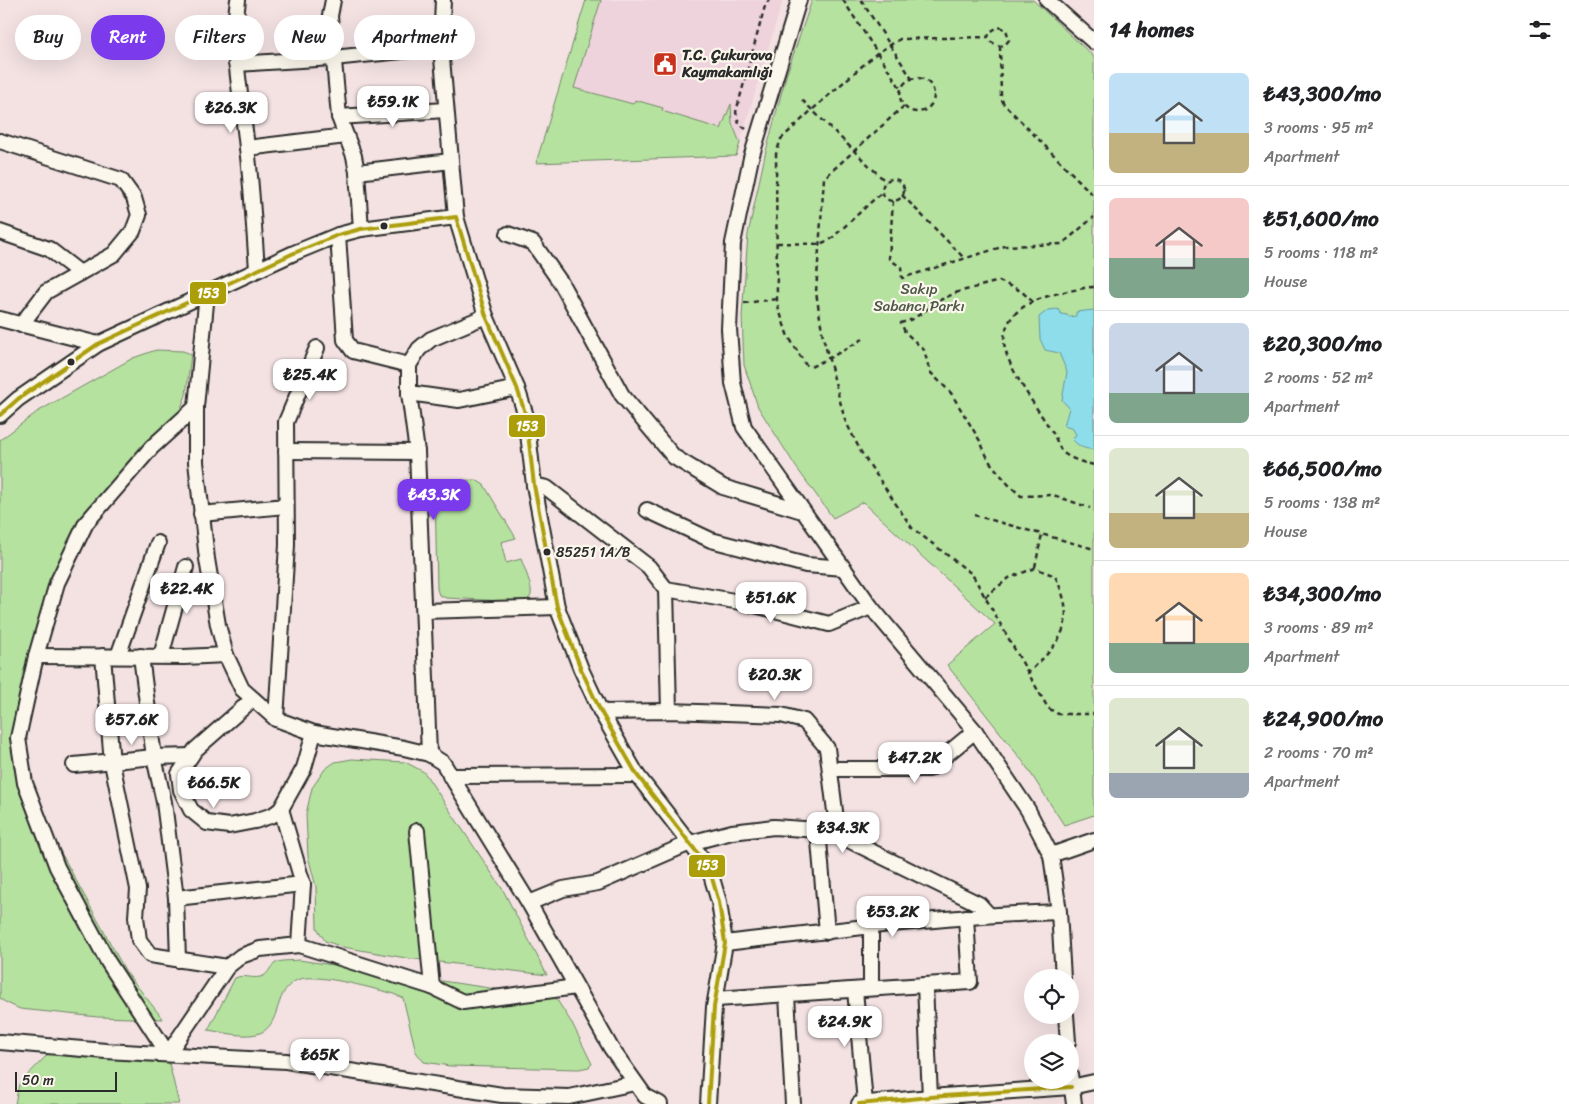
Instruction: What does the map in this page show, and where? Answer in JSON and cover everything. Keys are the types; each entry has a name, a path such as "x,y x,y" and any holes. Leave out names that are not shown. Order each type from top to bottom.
{"street":[{"path":"238,0 235,15 234,44 247,148 257,269"},
{"path":"330,15 333,0"},
{"path":"442,15 443,0"},
{"path":"799,0 750,158 733,243 729,305 733,384 744,427 870,607 975,731 1028,810 1051,855 1059,912 1063,969"},
{"path":"1047,0 1094,42"},
{"path":"236,64 301,60"},
{"path":"333,60 339,117 354,156 361,229"},
{"path":"442,60 456,218 486,316 517,388 526,416 534,485 558,607 580,669 601,712 637,775 709,868 719,902 725,943 714,1007 708,1104"},
{"path":"339,117 446,110"},
{"path":"247,148 346,136"},
{"path":"0,142 121,180 134,198 139,214 133,231 114,254 46,292 21,324"},
{"path":"356,172 451,161"},
{"path":"0,415 18,399 98,344 257,269 338,235 361,229 456,218"},
{"path":"0,232 49,249 80,273"},
{"path":"508,234 533,243 561,282 622,395 674,457 722,487 802,511"},
{"path":"338,235 345,340 352,351 409,365"},
{"path":"207,293 196,407 196,462 201,514 218,625 226,655 242,689 276,719 314,733 429,754 442,763 529,903 610,1048 645,1100 660,1104"},
{"path":"429,754 417,452 409,393 409,365 419,349 431,339 486,316"},
{"path":"0,320 98,344"},
{"path":"276,719 286,554 286,422 317,348"},
{"path":"409,393 459,400 517,388"},
{"path":"168,1054 108,962 57,866 25,783 18,738 36,656 57,583 86,523 152,447 196,407"},
{"path":"286,451 417,452"},
{"path":"534,485 547,488 649,568 666,589 669,711"},
{"path":"201,514 286,506"},
{"path":"648,510 711,540 806,565 844,568"},
{"path":"118,656 158,543"},
{"path":"162,656 186,567"},
{"path":"666,589 750,604 829,624 870,607"},
{"path":"424,611 558,607"},
{"path":"36,656 226,655"},
{"path":"103,656 112,763 138,889 136,916 139,940 150,955 227,967"},
{"path":"141,656 154,757 164,802 176,898 178,960"},
{"path":"253,699 195,750 179,774 181,790 191,810 206,823 229,826 255,821 273,815 281,809 304,768 314,733"},
{"path":"601,712 669,711 781,715 804,721 827,748 838,836"},
{"path":"831,769 929,769 975,731"},
{"path":"74,765 112,763 154,757 191,756"},
{"path":"450,776 637,775"},
{"path":"281,809 303,884 299,945"},
{"path":"529,903 563,889 598,883 690,843 732,832 774,827 818,830 838,836 979,904 990,915"},
{"path":"818,830 827,932"},
{"path":"417,831 432,987"},
{"path":"1051,855 1094,840"},
{"path":"176,898 303,884"},
{"path":"725,943 966,917 1059,912"},
{"path":"716,999 970,982 966,917"},
{"path":"870,926 870,988"},
{"path":"168,1054 227,967 241,956 260,949 299,945 432,987 463,1002 576,987"},
{"path":"924,985 930,1097"},
{"path":"855,990 865,1104"},
{"path":"787,995 793,1104"},
{"path":"0,1042 286,1061 502,1095 569,1097 635,1083"},
{"path":"1079,1081 1094,1082"},
{"path":"859,1104 1024,1086"},
{"path":"1071,1089 1074,1104"}],"path":[{"path":"751,131 739,124 736,112 765,6 769,0"},
{"path":"843,0 901,89"},
{"path":"861,0 912,79"},
{"path":"998,27 1006,29 1009,40 1005,45 1000,46 992,42 988,37 990,32 998,27"},
{"path":"863,339 828,359 811,366 805,364 787,334 777,299 776,154 781,139 878,53 900,39 988,37"},
{"path":"1000,46 1001,98 1004,104 1094,196"},
{"path":"920,78 930,84 934,98 928,108 919,112 908,110 904,106 900,95 901,89 904,84 912,79 920,78"},
{"path":"802,100 886,182"},
{"path":"904,106 824,178 816,292 828,359 845,420 861,452 912,528 972,574 1048,708 1058,714 1094,714"},
{"path":"892,180 898,181 902,187 902,195 899,199 893,201 885,198 882,192 883,185 892,180"},
{"path":"777,243 819,244 830,240 882,192"},
{"path":"902,195 964,258"},
{"path":"893,201 889,260 901,267 902,278 1005,246 1062,244 1094,217"},
{"path":"1033,302 1021,291 999,281 958,292 940,300 913,319 901,323 906,332 924,350 930,372 951,393 980,441 989,461 1008,484 1021,496 1053,495 1090,508"},
{"path":"1094,287 1042,297 1017,311 1007,325 1004,342 1009,359 1064,454 1086,464 1094,465"},
{"path":"729,305 777,299"},
{"path":"974,515 1094,549"},
{"path":"1035,568 1042,534"},
{"path":"985,597 1009,578 1035,568 1055,576 1063,592 1065,608 1064,632 1052,650 1028,673"}],"shaded area":[{"name":"T.C. Çukurova Kaymakamlığı","path":"586,0 783,0 736,156 536,163"}],"green space":[{"path":"586,0 601,0 574,88 633,104 635,100 663,108 662,111 721,129 731,104 732,123 740,143 736,156 536,163"},
{"name":"Sakıp Sabancı Parkı","path":"812,0 1033,0 1094,57 1094,815 1064,825 1024,763 947,665 995,624 863,502 833,518 796,467 758,407 744,365 742,316 748,234 765,155 786,76"},
{"path":"156,350 183,351 191,354 186,395 177,418 70,551 50,617 29,712 26,748 29,777 47,827 126,972 163,1019 98,1017 20,1009 0,998 0,440 37,412 133,358"},
{"path":"476,480 484,485 516,538 501,542 506,563 521,559 531,588 531,595 525,601 446,598 439,595 437,589 435,486 443,481"},
{"path":"352,759 405,762 424,772 503,890 547,975 406,958 343,947 325,941 317,928 316,887 308,856 306,814 312,788 325,769 335,762"},
{"path":"299,960 503,990 552,992 573,1025 592,1064 589,1067 579,1069 450,1066 424,1062 416,1052 403,998 391,993 329,979 305,978 297,980 289,986 283,993 273,1020 261,1033 240,1035 208,1030 235,978 241,976 263,976 275,963"},
{"path":"49,1053 168,1059 179,1104 15,1104 19,1084"}],"water":[{"path":"1058,309 1061,314 1070,317 1076,316 1076,312 1094,310 1094,449 1085,448 1077,444 1072,439 1076,435 1073,429 1064,426 1069,408 1062,400 1067,372 1059,353 1045,350 1040,339 1039,317 1048,310"}],"transit line":[{"name":"153","path":"0,415 18,399 98,344 294,253 338,235 361,229 456,217 486,316 517,388 526,416 534,485 557,607 581,669 601,712 637,775 709,868 719,902 725,943 714,1007 708,1104"},
{"name":"153","path":"859,1104 1043,1089"}],"place":[{"name":"T.C. Çukurova Kaymakamlığı","path":"665,64"},
{"name":"85251 1A/B","path":"547,552"}]}
